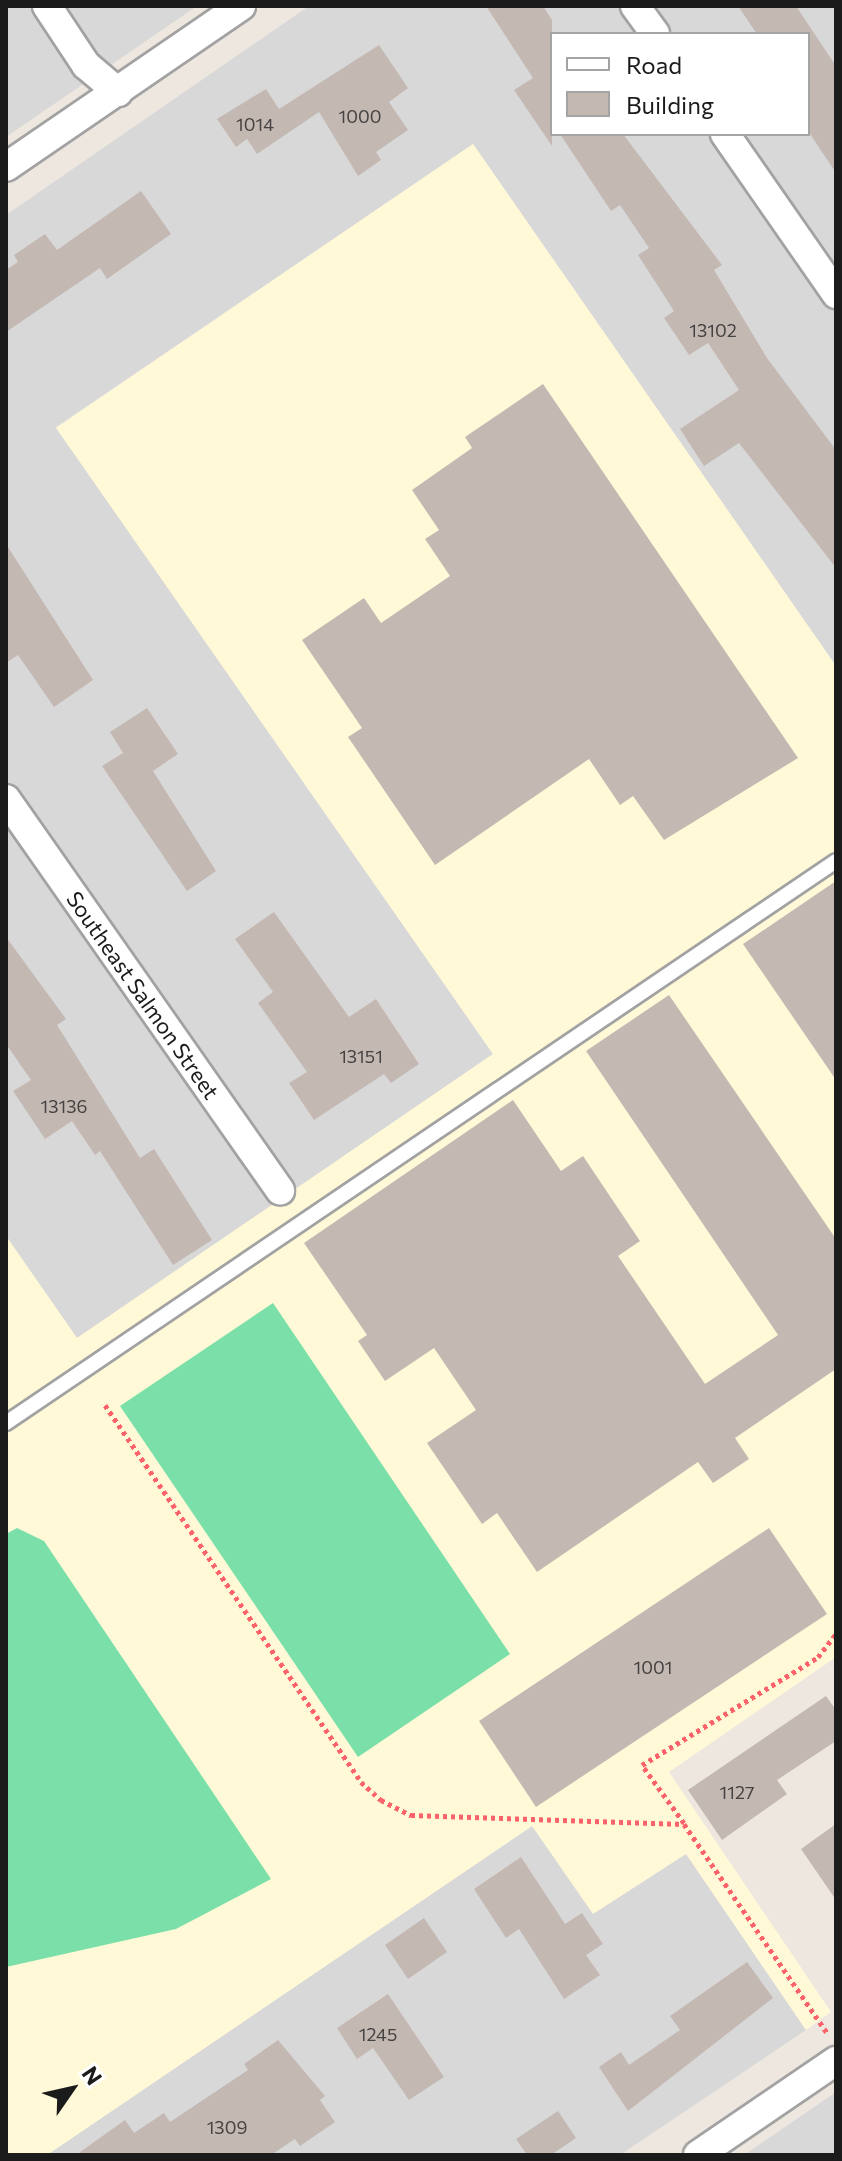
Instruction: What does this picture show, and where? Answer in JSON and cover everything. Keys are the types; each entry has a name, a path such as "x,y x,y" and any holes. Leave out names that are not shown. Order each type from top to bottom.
{"street":[{"path":"47,6 86,65 118,92"},
{"path":"6,167 241,6"},
{"path":"635,6 654,32"},
{"path":"726,136 836,294"},
{"name":"Southeast Salmon Street","path":"6,799 280,1191"},
{"path":"698,2155 836,2061"}],"lane":[{"path":"6,1423 836,861"}],"path":[{"path":"105,1405 361,1782 381,1800 411,1815 684,1824"},
{"path":"836,1634 818,1657 642,1765 836,2046"}],"shaded area":[{"path":"6,6 197,6 6,137"},
{"path":"309,6 836,6 836,666 473,144 56,427 493,1054 77,1338 6,1236 6,215"},
{"path":"473,144 836,666 836,1657 669,1772 831,2012 806,2030 686,1854 593,1914 532,1826 47,2155 6,2155 6,1236 77,1338 493,1054 56,428"},
{"path":"532,1826 686,1853 806,2030 620,2155 47,2155"},
{"path":"836,2092 836,2155 744,2155"}],"green space":[{"path":"273,1303 510,1654 358,1757 120,1406"},
{"path":"17,1528 44,1541 271,1879 176,1929 6,1967 6,1534"}],"building":[{"path":"486,6 543,6 552,20 552,146 514,90 533,78"},
{"path":"738,6 796,6 836,66 836,173 810,134 810,32 756,32"},
{"path":"379,45 408,88 389,102 408,130 376,152 381,160 358,176 319,112 257,154 247,139 236,147 217,119 266,89 279,109"},
{"path":"561,136 625,136 722,265 714,270 767,358 836,450 836,568 739,443 704,466 680,429 739,390 708,343 689,355 664,318 674,311 638,255 649,248 620,205 611,211"},
{"path":"141,191 171,234 107,279 100,268 6,332 6,270 18,262 14,255 45,234 57,250"},
{"path":"543,384 798,758 664,840 633,796 620,805 589,759 435,865 348,737 362,728 302,640 364,598 381,623 450,576 425,539 439,530 412,490 472,448 465,437"},
{"path":"6,544 93,680 54,707 18,655 6,663"},
{"path":"147,708 178,754 153,771 216,871 187,891 102,766 123,753 110,732"},
{"path":"836,881 836,1080 743,944"},
{"path":"274,912 349,1017 376,999 419,1064 391,1083 384,1074 314,1120 289,1083 307,1072 258,1003 273,992 235,939"},
{"path":"6,937 66,1019 57,1025 140,1158 154,1149 212,1240 173,1265 100,1151 95,1155 72,1121 45,1139 13,1091 31,1080 6,1044"},
{"path":"669,995 836,1239 836,1369 735,1438 749,1459 713,1483 698,1462 537,1572 497,1513 482,1524 427,1443 476,1410 434,1348 385,1381 358,1341 367,1335 304,1243 513,1100 561,1171 583,1156 640,1241 618,1256 705,1384 778,1335 586,1051"},
{"path":"769,1528 827,1614 536,1807 479,1721"},
{"path":"826,1696 836,1710 836,1741 777,1780 787,1794 722,1840 688,1790"},
{"path":"836,1824 836,1900 801,1849"},
{"path":"521,1857 565,1924 582,1913 603,1944 586,1955 600,1975 564,1999 519,1929 506,1938 474,1889"},
{"path":"424,1918 447,1952 408,1979 385,1945"},
{"path":"747,1962 773,1998 628,2111 599,2067 621,2052 629,2065 680,2030 670,2016"},
{"path":"388,1994 444,2077 409,2100 373,2048 357,2059 337,2028"},
{"path":"278,2040 325,2096 320,2100 335,2122 300,2146 295,2139 271,2155 76,2155 125,2120 134,2133 164,2113 170,2122 248,2070 244,2064"},
{"path":"558,2111 576,2138 551,2155 527,2155 516,2139"}]}
